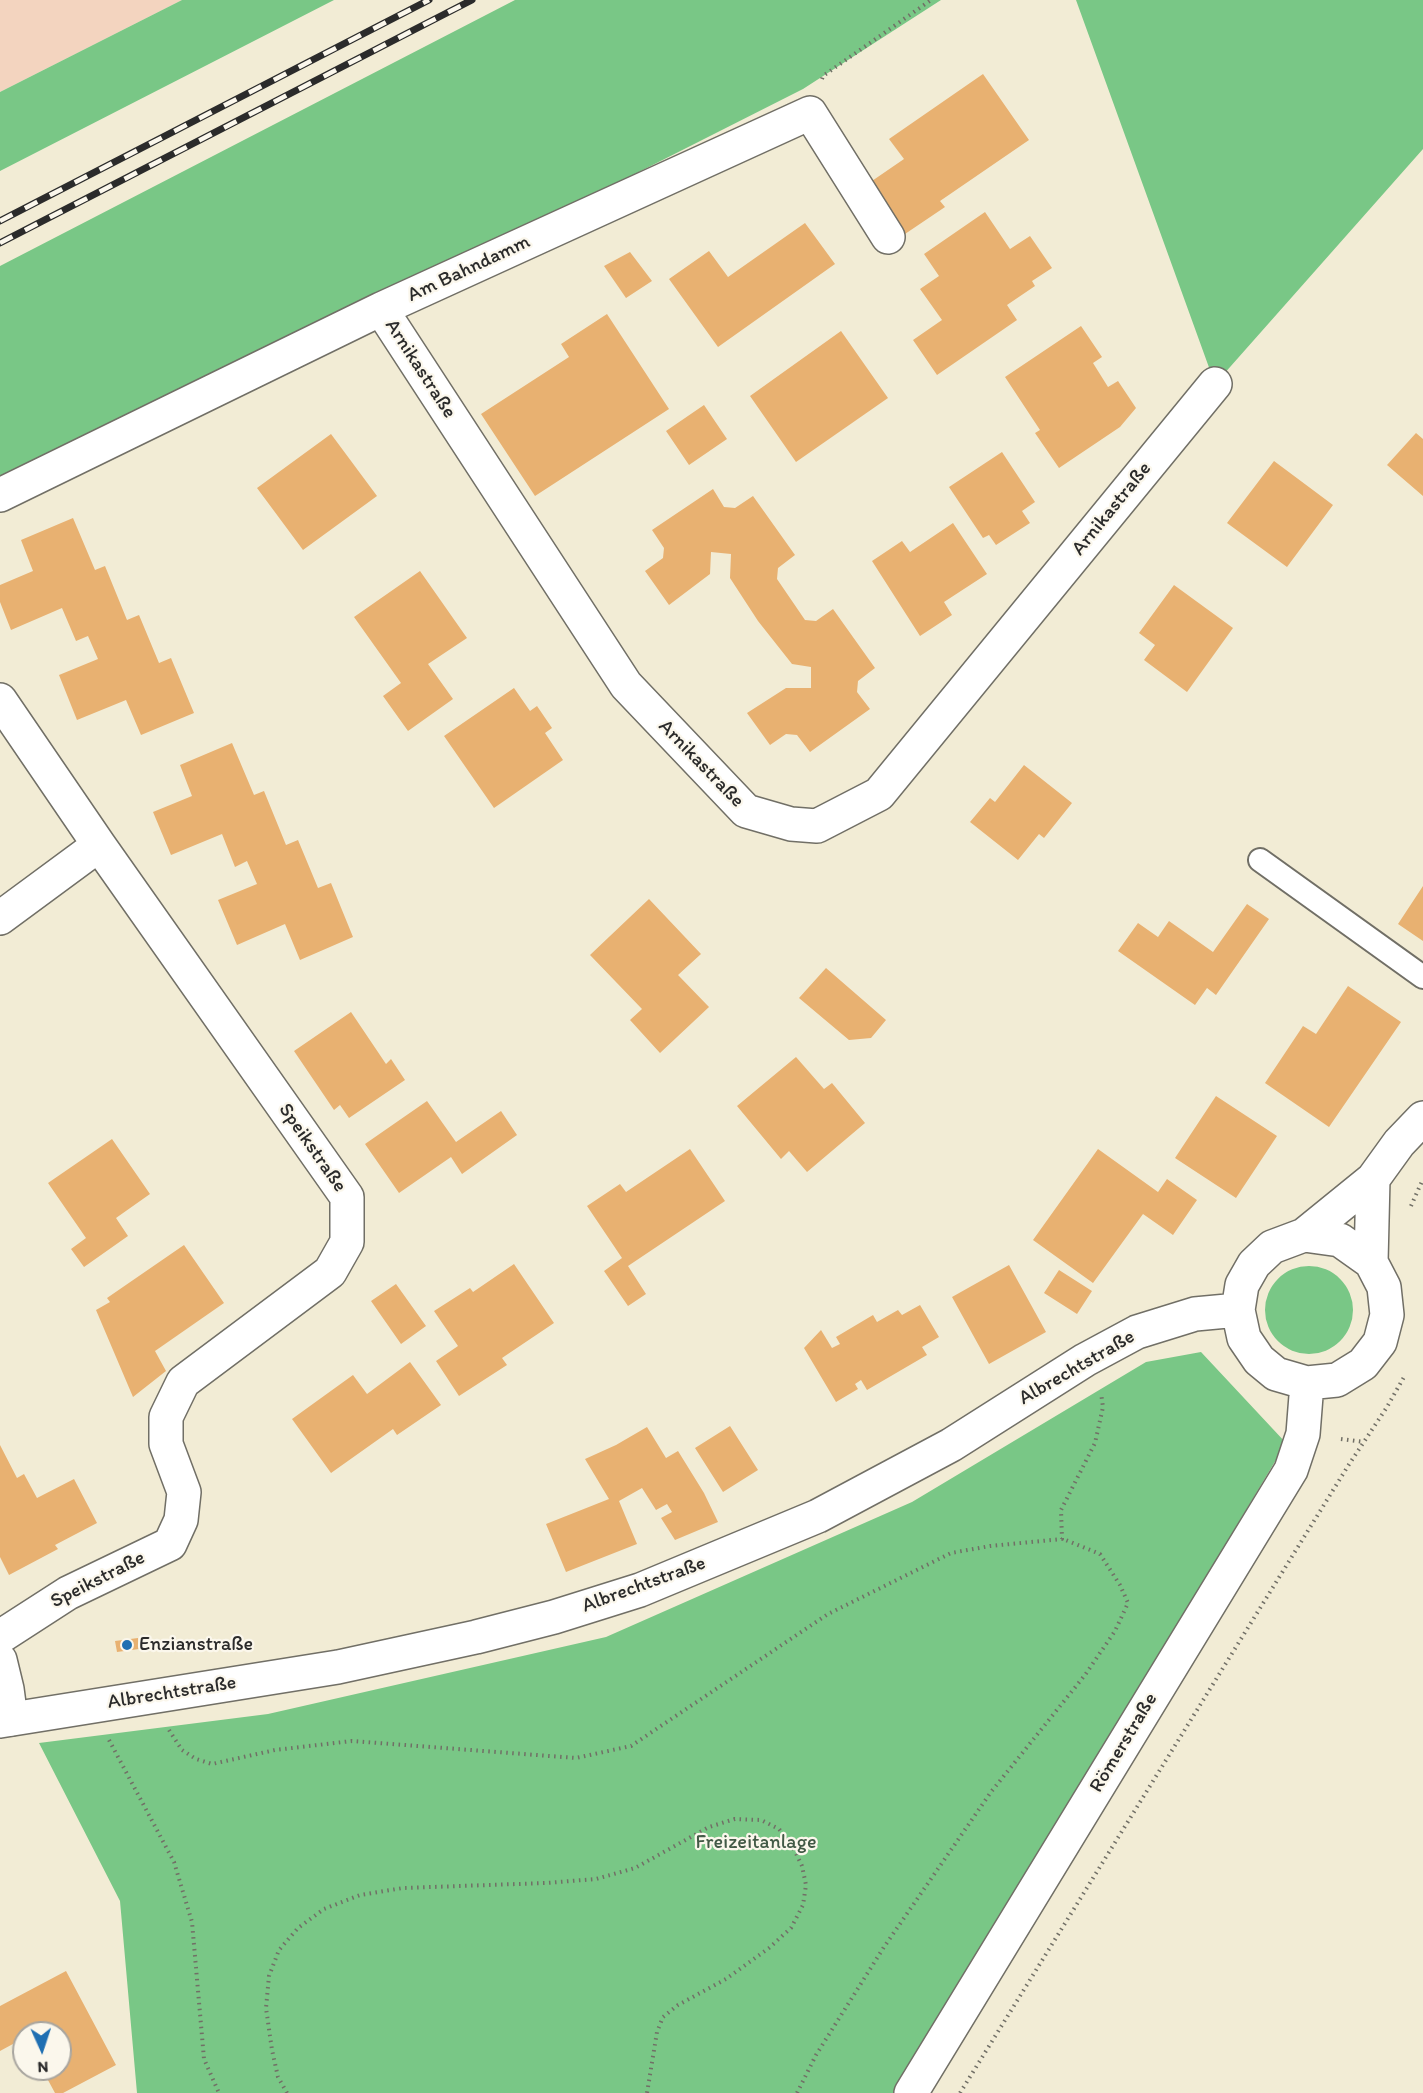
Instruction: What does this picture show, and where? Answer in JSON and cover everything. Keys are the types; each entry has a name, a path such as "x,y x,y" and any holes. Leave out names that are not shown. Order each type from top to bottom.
{"street":[{"path":"810,113 888,237"},
{"name":"Am Bahndamm","path":"0,495 381,309 810,113"},
{"name":"Arnikastraße","path":"381,309 626,685 746,811 791,824 817,826 879,794 1215,384"},
{"name":"Speikstraße","path":"0,700 99,845 347,1197 347,1242 330,1272 183,1382 166,1417 166,1444 184,1492 181,1520 170,1544 68,1593 0,1637"},
{"path":"0,918 99,845"},
{"path":"1304,1235 1340,1240 1371,1262 1384,1287 1387,1314 1380,1342 1363,1364 1337,1380 1307,1383 1276,1374 1259,1360 1244,1338 1238,1310 1242,1285 1254,1264 1272,1247 1304,1235 1373,1179 1399,1143 1423,1118"},
{"path":"1371,1262 1373,1179"},
{"name":"Albrechtstraße","path":"5,1720 338,1667 465,1640 554,1617 640,1590 818,1516 951,1445 1085,1360 1137,1332 1195,1314 1238,1310"},
{"name":"Römerstraße","path":"911,2093 1291,1470 1303,1434 1307,1383"},
{"path":"0,1660 7,1689 5,1720"}],"lane":[{"path":"1260,860 1423,977"}],"path":[{"path":"810,113 823,76 931,0"},
{"path":"1407,1214 1423,1179"},
{"path":"960,2093 1387,1407 1407,1370"},
{"path":"1062,1539 1060,1510 1095,1443 1103,1407 1101,1393"},
{"path":"1303,1434 1364,1442"},
{"path":"158,1695 165,1722 172,1737 182,1750 196,1759 212,1764 275,1750 352,1741 576,1758 631,1746 828,1614 951,1553 990,1546 1062,1539 1100,1554 1120,1585 1128,1604 1115,1631 1085,1675 991,1792 884,1947 816,2055 797,2093"},
{"path":"91,1705 174,1862 192,1922 204,2059 219,2093"},
{"path":"287,2093 278,2077 272,2050 266,2008 269,1976 279,1950 298,1928 324,1909 360,1895 403,1888 596,1879 635,1868 709,1827 735,1819 761,1820 779,1829 792,1845 802,1866 806,1885 803,1905 791,1928 769,1948 726,1979 678,2005 663,2017 657,2032 647,2093"}],"shaded area":[{"path":"0,0 182,0 0,92"}],"green space":[{"path":"182,0 334,0 0,171 0,92"},
{"path":"515,0 941,0 803,89 445,270 0,485 0,266"},
{"path":"1076,0 1423,0 1423,149 1215,384"},
{"path":"1309,1266 1326,1269 1340,1279 1350,1293 1353,1310 1350,1327 1340,1341 1326,1351 1309,1354 1292,1351 1278,1341 1268,1327 1265,1310 1268,1293 1278,1279 1292,1269"},
{"name":"Freizeitanlage","path":"1201,1352 1286,1443 899,2093 137,2093 120,1901 39,1743 268,1714 606,1637 912,1502 1146,1362"}],"building":[{"path":"983,74 1029,140 940,201 945,207 905,234 869,183 904,159 889,139"},
{"path":"985,212 1010,249 1030,236 1052,268 1032,281 1035,286 1007,305 1017,320 937,375 913,340 942,320 920,289 939,276 924,254"},
{"path":"805,223 835,264 718,347 669,279 709,251 728,277"},
{"path":"630,252 652,281 626,298 604,266"},
{"path":"607,314 669,409 535,496 481,414 569,357 561,344"},
{"path":"1081,326 1102,357 1093,363 1108,387 1118,381 1136,408 1120,427 1059,468 1035,433 1040,430 1005,377"},
{"path":"841,331 888,398 796,462 750,396"},
{"path":"704,405 727,439 689,465 666,431"},
{"path":"1416,433 1423,439 1423,496 1387,465"},
{"path":"331,434 377,496 303,550 257,488"},
{"path":"1002,452 1035,502 1022,511 1030,523 996,545 989,535 983,538 949,487"},
{"path":"1274,461 1333,505 1287,567 1227,523"},
{"path":"713,489 724,507 735,508 753,496 795,555 778,568 777,579 805,620 816,621 833,609 875,668 858,681 857,692 870,709 810,752 797,735 786,734 770,745 747,713 786,688 811,688 811,667 792,664 758,621 730,578 731,554 711,552 710,574 669,605 645,571 663,558 664,548 652,530"},
{"path":"73,518 95,570 105,566 127,620 139,615 159,663 171,658 194,713 141,735 126,700 77,720 59,675 98,659 88,636 76,641 62,608 11,630 0,602 0,585 33,571 21,540"},
{"path":"953,523 987,574 944,602 952,615 920,636 872,561 902,541 910,552"},
{"path":"420,571 467,638 428,664 453,699 408,731 383,696 401,683 354,617"},
{"path":"1174,585 1233,628 1187,692 1144,660 1155,645 1139,633"},
{"path":"514,688 530,711 537,706 552,728 545,733 563,760 494,808 444,736"},
{"path":"232,743 254,795 264,791 286,845 298,840 318,888 331,883 353,937 300,960 285,924 237,945 218,900 257,884 247,861 235,867 222,834 171,855 153,812 192,796 180,765"},
{"path":"1024,765 1072,803 1044,838 1039,834 1018,860 970,822 990,798 995,802"},
{"path":"1423,886 1423,941 1398,924"},
{"path":"649,899 701,954 678,975 709,1007 660,1053 630,1020 642,1009 590,955"},
{"path":"1247,904 1269,919 1216,995 1207,988 1195,1005 1118,951 1138,923 1158,937 1169,921 1213,952"},
{"path":"826,968 886,1020 871,1038 849,1040 799,998"},
{"path":"1348,986 1401,1022 1329,1127 1265,1083 1303,1026 1316,1034"},
{"path":"351,1012 386,1064 391,1059 405,1080 349,1118 340,1105 334,1110 294,1051"},
{"path":"796,1057 824,1089 832,1083 865,1123 807,1172 789,1151 781,1159 737,1106"},
{"path":"1216,1096 1277,1136 1236,1198 1175,1158"},
{"path":"427,1101 456,1142 501,1111 517,1135 462,1174 451,1157 399,1193 365,1144"},
{"path":"112,1139 150,1194 116,1218 128,1236 84,1267 71,1249 86,1238 48,1183"},
{"path":"690,1149 725,1201 628,1266 646,1294 628,1306 604,1271 622,1258 587,1206 620,1184 626,1192"},
{"path":"1098,1149 1158,1192 1167,1179 1197,1200 1173,1235 1143,1214 1093,1283 1033,1240"},
{"path":"184,1245 224,1303 155,1351 166,1371 133,1397 96,1310 110,1302 107,1298"},
{"path":"514,1264 554,1323 502,1358 507,1365 459,1396 436,1361 458,1346 434,1311 470,1288 473,1292"},
{"path":"1009,1265 1046,1332 989,1364 952,1297"},
{"path":"1059,1270 1092,1291 1077,1314 1044,1293"},
{"path":"396,1284 426,1326 401,1344 371,1301"},
{"path":"920,1305 939,1337 922,1347 927,1355 867,1390 861,1380 855,1384 858,1389 836,1402 804,1348 821,1330 832,1348 840,1344 836,1337 873,1315 877,1322 898,1310 902,1315"},
{"path":"410,1362 441,1405 397,1435 393,1429 331,1473 292,1419 353,1375 367,1394"},
{"path":"730,1426 758,1470 723,1492 695,1448"},
{"path":"647,1427 666,1458 678,1451 704,1493 718,1522 675,1540 661,1518 672,1512 667,1504 656,1510 642,1488 619,1501 637,1544 566,1572 546,1524 609,1499 585,1459"},
{"path":"0,1445 17,1478 24,1474 37,1498 74,1479 97,1523 55,1545 58,1549 9,1575 0,1557"},
{"name":"Enzianstraße","path":"138,1638 139,1649 117,1652 115,1641"},
{"path":"66,1971 116,2065 63,2093 55,2093 48,2081 72,2081 72,2021 12,2021 12,2044 0,2051 0,2006"}],"railway":[{"path":"0,221 429,0"},
{"path":"0,243 472,0"}],"place":[{"name":"Enzianstraße","path":"127,1645"}]}
